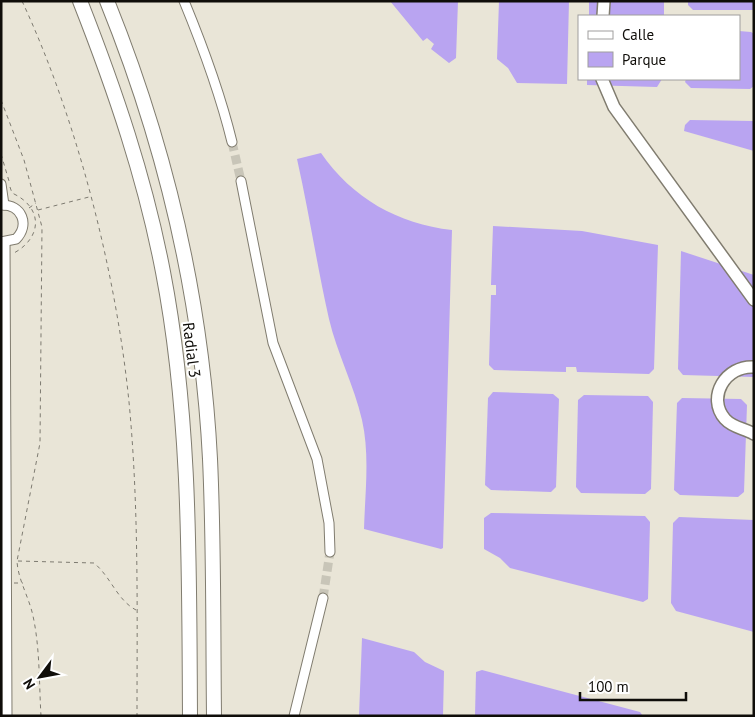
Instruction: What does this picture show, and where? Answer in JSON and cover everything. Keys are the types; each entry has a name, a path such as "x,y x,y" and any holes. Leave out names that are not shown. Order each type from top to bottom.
{"highway":[{"name":"Radial 3","path":"80,1 112,81 135,153 163,272 169,306 182,417 186,491 190,716"},
{"name":"Radial 3","path":"107,1 151,122 172,202 197,328 210,458 214,716"}],"main road":[{"path":"603,15 604,1"},
{"path":"602,80 614,107 754,300"},
{"path":"752,431 736,427 725,420 719,408 718,395 722,383 729,374 739,369 754,367"}],"street":[{"path":"184,1 204,49 222,102 232,142"},
{"path":"241,181 273,344 316,459 329,523 330,552"},
{"path":"1,184 3,205 10,206 20,212 24,224 20,235 10,242 3,242 3,505 6,534 4,691 6,716"},
{"path":"294,716 324,598"}],"path":[{"path":"22,1 61,97 90,196 106,261 129,402 137,611 137,716"},
{"path":"1,100 13,129 42,227 40,260 43,307 39,355 40,444 17,561 36,632 41,716"},
{"path":"1,154 11,191 30,207 35,218 34,235 24,247 14,254 13,258"},
{"path":"38,210 90,196"},
{"path":"30,207 36,203"},
{"path":"14,556 14,565"},
{"path":"17,561 94,563 104,571 125,605 137,611"},
{"path":"6,579 23,583"}],"green space":[{"path":"390,1 458,1 456,58 449,63 431,49 434,44 427,38 423,41"},
{"path":"499,1 569,1 567,84 517,83 508,68 497,59"},
{"path":"589,1 664,1 664,15 589,15"},
{"path":"688,1 754,1 754,10 693,10 688,5"},
{"path":"740,31 754,34 754,86 750,89 691,88 685,82 686,80 740,80"},
{"path":"587,80 661,80 657,87 587,85"},
{"path":"690,120 754,121 754,151 684,131 685,125"},
{"path":"321,153 347,183 362,196 378,206 413,222 452,230 443,548 441,549 364,529 366,447 362,420 329,319 297,159"},
{"path":"493,226 582,231 658,245 654,369 649,374 577,372 576,367 566,367 566,372 494,370 489,365 491,295 496,295 496,285 491,285"},
{"path":"681,251 754,275 754,377 683,375 678,369"},
{"path":"493,392 553,394 559,399 556,487 551,492 491,490 485,485 488,398"},
{"path":"584,395 648,396 653,402 651,489 645,494 581,493 576,487 578,400"},
{"path":"682,398 741,399 747,405 744,492 738,497 680,495 674,490 677,403"},
{"path":"491,513 645,516 650,522 648,599 643,602 510,568 500,558 484,549 484,518"},
{"path":"679,517 754,520 754,632 676,611 671,603 673,523"},
{"path":"362,638 414,652 425,662 444,671 443,716 359,716"},
{"path":"482,670 640,712 643,716 475,716 476,672"}],"tunnel":[{"path":"232,142 241,181"},
{"path":"323,598 330,552"}]}
